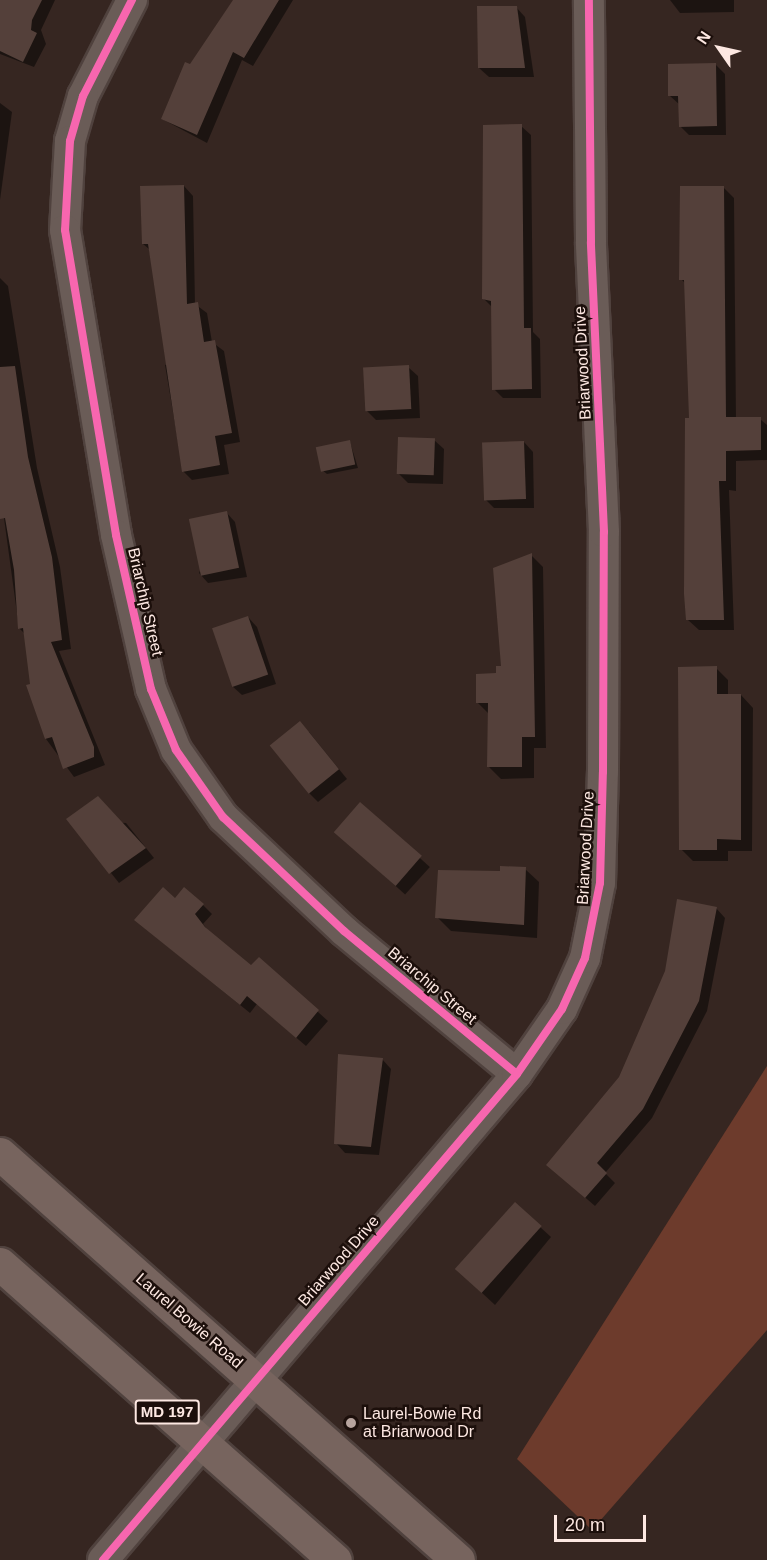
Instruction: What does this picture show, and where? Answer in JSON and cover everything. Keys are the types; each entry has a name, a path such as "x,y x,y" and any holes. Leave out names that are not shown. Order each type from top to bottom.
{"main road":[{"name":"Laurel Bowie Road","path":"0,1154 458,1560"},
{"name":"MD 197","path":"0,1264 335,1560"}],"street":[{"name":"Briarchip Street","path":"132,0 83,96 70,141 65,230 116,535 154,698 197,783 252,848 517,1074"},
{"name":"Briarwood Drive","path":"103,1560 517,1074 574,985 594,925 600,884 604,532 591,242 589,0"}],"shaded area":[{"path":"767,1066 767,1330 592,1530 517,1459"}],"building":[{"path":"0,0 42,0 32,20 31,30 37,33 23,62 0,51"},
{"path":"233,0 279,0 244,58 233,52 197,135 161,119 185,62 190,64"},
{"path":"477,6 517,6 525,68 478,68"},
{"path":"716,63 717,126 679,127 678,96 668,96 668,64"},
{"path":"522,124 524,328 531,328 532,389 492,390 491,301 482,299 483,125"},
{"path":"184,185 187,304 198,302 204,342 215,340 232,433 215,436 220,465 182,472 148,244 142,244 140,186"},
{"path":"680,186 724,186 726,417 761,417 761,450 726,451 726,481 719,481 724,620 686,620 684,594 685,418 689,418 684,280 679,280"},
{"path":"409,365 411,409 365,411 363,367"},
{"path":"15,366 28,457 52,557 62,640 51,642 94,747 94,757 63,769 52,737 45,739 26,685 30,684 23,628 18,629 14,570 5,518 0,519 0,367"},
{"path":"398,437 435,438 434,475 397,474"},
{"path":"350,440 355,464 321,472 316,447"},
{"path":"524,441 526,499 484,500 482,442"},
{"path":"227,511 239,568 201,576 189,519"},
{"path":"532,553 535,737 522,737 522,767 487,767 488,703 476,703 476,674 496,673 496,666 501,666 493,568"},
{"path":"248,616 268,675 232,687 212,628"},
{"path":"717,666 717,694 741,694 741,840 717,839 717,850 679,850 678,667"},
{"path":"300,721 339,769 309,794 270,746"},
{"path":"98,796 146,848 109,874 66,819"},
{"path":"360,802 422,856 396,886 334,832"},
{"path":"500,866 526,867 524,925 435,918 438,870 500,871"},
{"path":"163,887 175,898 184,887 204,904 195,914 205,927 251,965 259,957 319,1010 296,1038 247,996 240,1005 134,920"},
{"path":"677,899 717,907 699,1001 643,1109 597,1163 607,1173 585,1198 546,1165 619,1077 665,971"},
{"path":"338,1054 383,1058 371,1147 334,1144"},
{"path":"515,1202 542,1226 482,1293 455,1269"}],"cycle path":[{"path":"132,0 83,96 70,141 65,230 116,535 151,689 176,750 223,817 344,931 517,1074"},
{"path":"103,1560 517,1074 562,1009 585,958 600,883 603,772 604,532 591,242 589,0"}],"place":[{"name":"Laurel-Bowie Rd at Briarwood Dr","path":"351,1423"}]}
